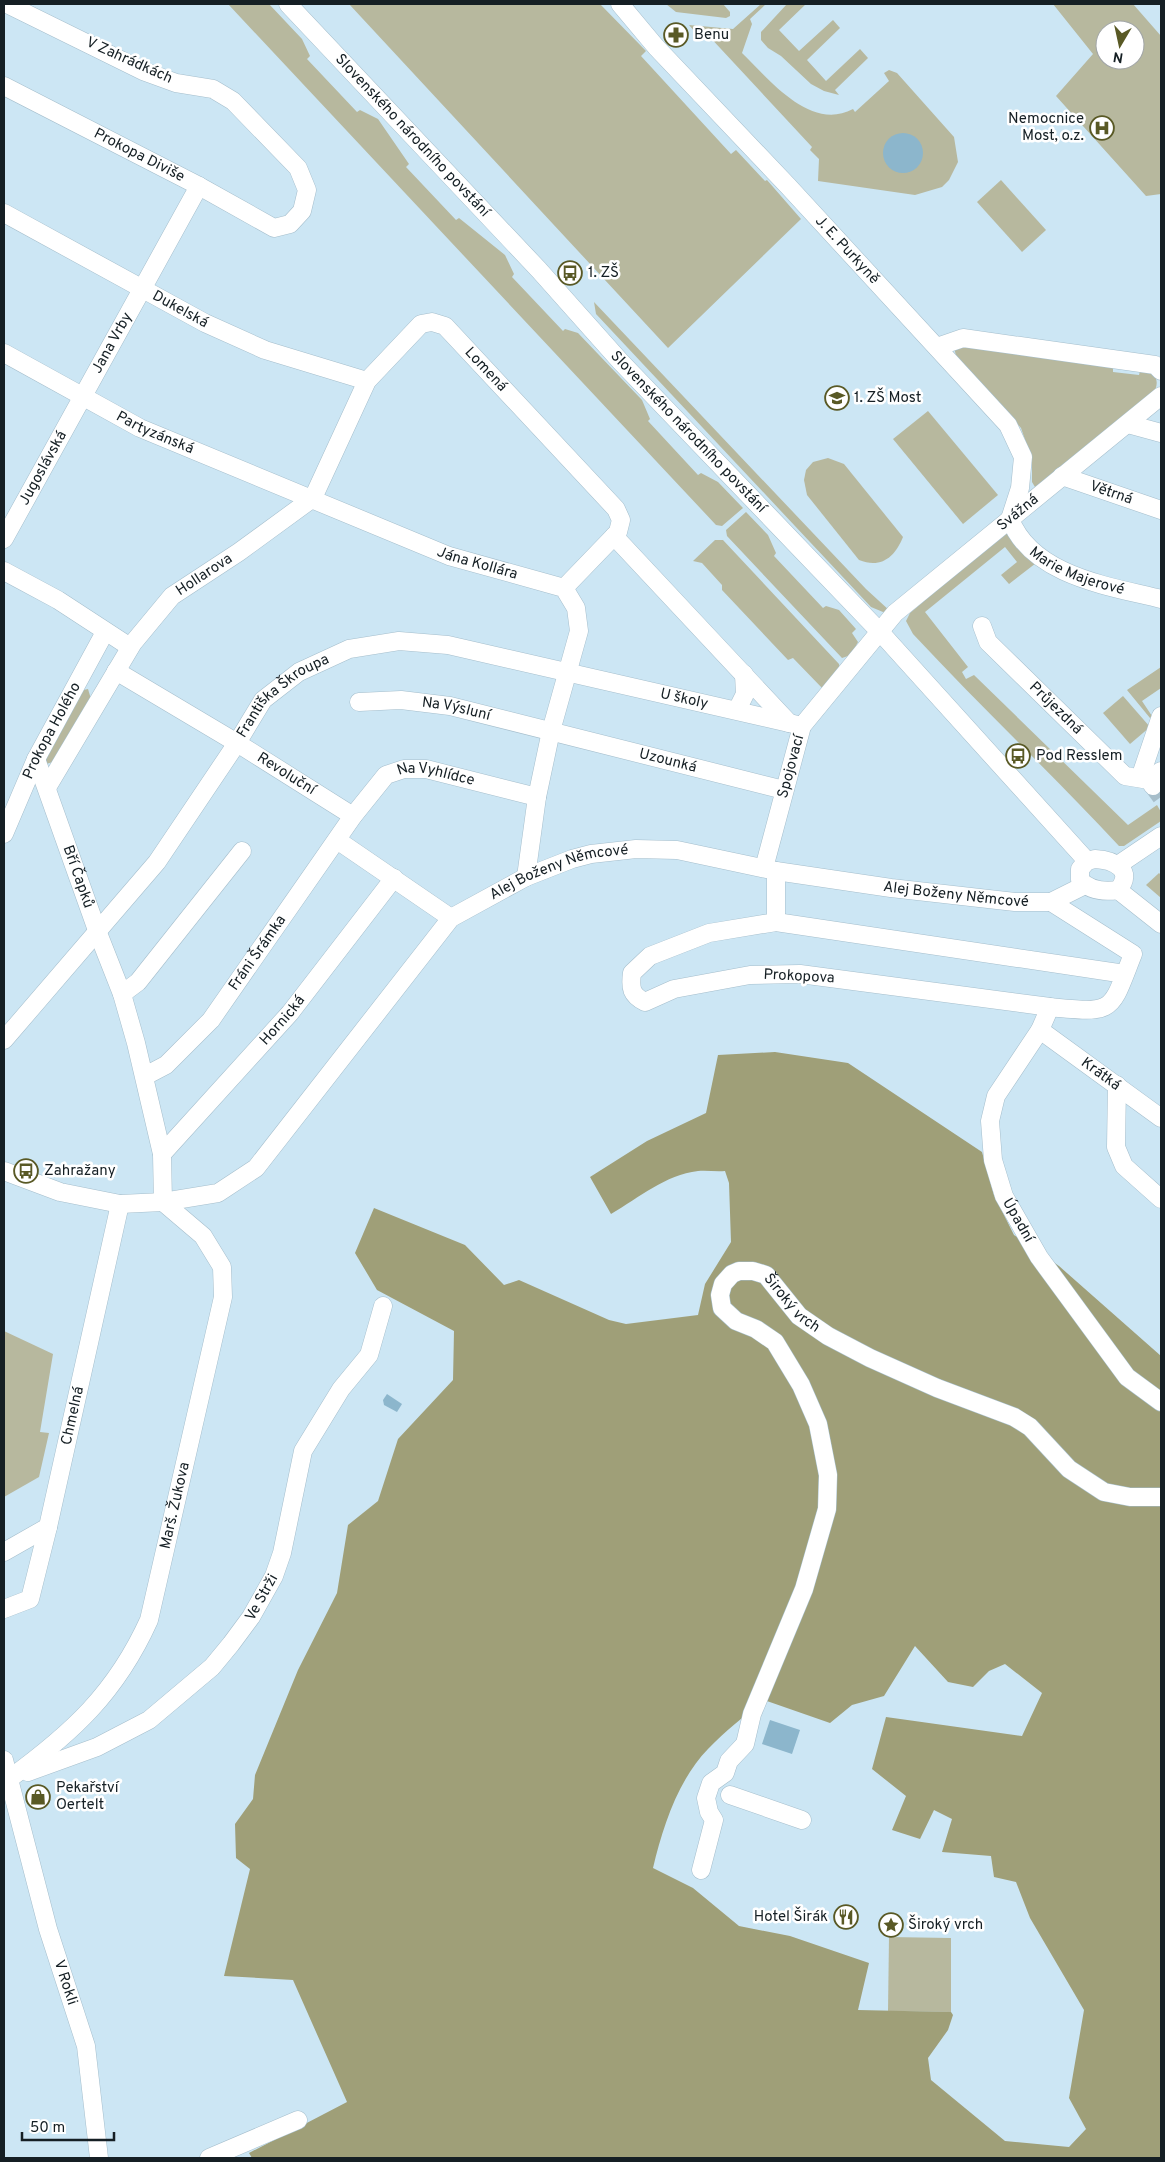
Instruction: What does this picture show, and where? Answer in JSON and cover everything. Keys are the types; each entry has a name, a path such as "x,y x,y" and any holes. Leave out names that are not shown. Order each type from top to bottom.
{"street":[{"name":"V Zahrádkách","path":"6,4 143,71 176,83 213,89 234,101 298,168 307,190 302,211 290,224 274,228"},
{"name":"Slovenského národního povstání","path":"288,4 538,270 620,361 881,633 1087,861"},
{"name":"J. E. Purkyně","path":"620,4 656,47 1008,425 1023,457 1020,488 1010,519"},
{"name":"Prokopa Diviše","path":"4,86 199,186 274,228"},
{"name":"Jana Vrby","path":"82,396 199,186"},
{"name":"Dukelská","path":"4,213 205,323 265,350 367,381"},
{"name":"Lomená","path":"313,498 367,381 421,324 432,322 445,326 616,510 620,520 618,532 614,536"},
{"path":"937,347 963,338 1155,365 1161,371"},
{"name":"Partyzánská","path":"4,353 140,428 313,498"},
{"name":"Jugoslávská","path":"4,539 82,396"},
{"name":"Svážná","path":"881,633 896,613 1161,396"},
{"path":"1128,424 1161,433"},
{"name":"Větrná","path":"1062,476 1161,510"},
{"name":"Jána Kollára","path":"313,498 449,556 564,588"},
{"name":"Hollarova","path":"116,671 130,648 172,596 239,552 313,498"},
{"name":"Marie Majerové","path":"1010,519 1016,535 1038,555 1064,571 1084,580 1161,599"},
{"path":"526,877 537,798 552,731 579,631 576,608 564,588 614,536 744,674 795,724"},
{"path":"4,571 58,600 130,648"},
{"name":"Průjezdná","path":"982,626 988,642 1125,776 1151,779 1161,716"},
{"name":"Prokopa Holého","path":"4,834 36,759 106,632"},
{"name":"Spojovací","path":"770,869 795,724 881,633"},
{"name":"Františka Škroupa","path":"4,1040 98,933 157,862 237,743 263,700 298,672 349,649 399,640 448,644 568,670"},
{"name":"U školy","path":"568,670 795,724"},
{"name":"Prokopa Holého","path":"48,786 116,671"},
{"name":"Revoluční","path":"116,671 237,743 353,816"},
{"path":"737,710 745,694 744,674"},
{"name":"Na Výsluní","path":"359,702 401,700 450,706 552,731"},
{"name":"Uzounká","path":"552,731 784,790"},
{"name":"Bří Čapků","path":"36,759 48,786 98,933 122,994 146,1076 162,1154 163,1202"},
{"name":"Na Vyhlídce","path":"353,816 386,775 404,769 426,769 537,798"},
{"name":"Fráni Šrámka","path":"146,1076 166,1065 211,1020 353,816"},
{"path":"1118,865 1161,836"},
{"path":"337,840 451,918"},
{"name":"Alej Boženy Němcové","path":"4,1171 60,1192 120,1204 163,1202 218,1193 256,1168 451,918 526,877 572,859 591,854 636,849 677,850 770,869 891,888 1015,902 1051,902 1085,885"},
{"path":"122,994 138,982 242,851"},
{"path":"1118,890 1124,882 1125,874 1118,865 1105,860 1087,861 1080,869 1080,880 1085,885 1098,891 1118,890 1161,924"},
{"path":"770,869 776,922"},
{"name":"Hornická","path":"162,1154 290,1013 394,878"},
{"name":"Prokopova","path":"1051,902 1133,954 1125,974 1114,1000 1106,1008 1087,1011 1050,1008 800,974 750,975 674,989 645,1002 636,997 630,987 632,973 650,956 709,932 776,922 1125,974"},
{"name":"Úpadní","path":"1050,1008 1040,1030 996,1096 990,1121 993,1160 1004,1196 1039,1257 1127,1377 1161,1402"},
{"name":"Krátká","path":"1040,1030 1161,1118"},
{"path":"1117,1085 1116,1147 1124,1166 1161,1199"},
{"name":"Marš. Žukova","path":"9,1779 57,1743 88,1713 124,1669 149,1620 223,1297 222,1267 204,1236 163,1202"},
{"name":"Chmelná","path":"4,1609 30,1599 48,1527 120,1204"},
{"name":"Široký vrch","path":"714,1820 709,1812 706,1798 711,1783 725,1773 729,1761 745,1744 752,1714 804,1589 827,1509 828,1475 818,1424 802,1385 783,1353 774,1342 756,1329 736,1321 722,1308 720,1295 723,1284 732,1274 753,1272 766,1275 798,1316 828,1336 870,1358 937,1388 1014,1417 1030,1428 1069,1469 1104,1492 1130,1497 1161,1497"},
{"name":"Ve Strži","path":"9,1779 97,1747 150,1720 212,1667 231,1644 251,1617 274,1576 282,1553 303,1451 341,1389 369,1355 383,1306"},
{"path":"4,1552 48,1527"},
{"name":"V Rokli","path":"4,1760 9,1779 10,1814 86,2046 99,2158"},
{"path":"701,1870 714,1820 724,1812 730,1795 731,1783 725,1773"},
{"path":"730,1795 802,1820"},
{"path":"208,2158 298,2120"}],"green space":[{"path":"228,4 269,4 302,39 310,56 307,59 357,112 360,110 378,119 409,164 406,167 456,220 459,218 505,255 514,274 512,277 563,331 565,329 578,333 642,400 650,419 648,421 698,475 701,473 718,482 743,508 722,526 716,525"},
{"path":"349,4 600,4 646,51 641,56 731,154 736,150 765,181 767,180 801,219 668,348"},
{"path":"666,4 723,4 730,12 730,16 726,18 676,12"},
{"path":"761,4 766,4 750,19 752,24 742,53 765,76 792,99 806,108 821,114 837,114 853,109 855,112 889,81 884,73 889,70 897,73 954,137 958,162 949,180 942,187 915,195 818,181 819,159 810,150 812,147 707,34 701,39 689,25 733,29"},
{"path":"787,4 806,4 779,30 799,51 833,20 840,28 807,60 826,81 860,49 868,58 835,90 839,95 824,91 811,84 761,40 761,32"},
{"path":"1053,4 1133,4 1161,36 1161,194 1146,196 1056,96 1093,54"},
{"path":"1001,180 1046,230 1022,252 977,202"},
{"path":"594,302 866,589 890,611 883,612 871,607 596,314"},
{"path":"962,344 1113,366 1113,372 1139,375 1140,371 1148,368 1156,377 1156,387 1153,395 1040,488 1035,487 1032,482 1032,460 1021,428 956,356 954,347"},
{"path":"928,411 998,495 963,524 893,439"},
{"path":"828,458 844,464 903,537 896,550 886,559 874,563 859,560 807,495 804,480 806,470 813,462"},
{"path":"746,512 768,535 776,553 774,556 823,608 826,606 839,610 856,629 852,633 858,642 851,655 842,658 727,536 726,530"},
{"path":"1005,532 1040,560 1009,584 1001,575 1017,562 1005,547 925,612 968,667 962,672 966,679 974,675 1128,825 1157,805 1161,812 1161,821 1124,846 1119,846 964,687 913,634 906,621 910,613"},
{"path":"715,540 723,540 839,664 840,670 823,689 793,658 788,660 722,590 722,585 702,563 693,561"},
{"path":"1161,667 1161,688 1142,701 1152,716 1150,718 1127,690"},
{"path":"88,689 91,699 53,762 46,764 44,757 79,691"},
{"path":"1123,696 1150,727 1130,744 1103,713"},
{"path":"1159,873 1161,875 1161,898 1146,885"},
{"path":"775,1052 848,1063 982,1152 994,1195 1014,1235 1059,1266 1161,1356 1161,2158 252,2158 249,2153 347,2102 293,1980 224,1976 250,1869 236,1858 235,1824 253,1799 255,1775 298,1670 337,1593 348,1525 378,1501 398,1439 453,1380 454,1331 377,1290 355,1253 374,1208 465,1245 504,1285 519,1280 609,1320 626,1324 698,1315 705,1284 731,1242 729,1183 725,1171 698,1171 675,1177 611,1214 590,1177 647,1141 706,1113 718,1055","holes":["915,1646 948,1682 973,1687 989,1671 1005,1664 1042,1693 1022,1736 886,1717 872,1769 906,1796 892,1830 920,1839 934,1810 952,1819 942,1852 991,1856 994,1877 1016,1882 1030,1918 1084,2010 1069,2098 1086,2129 1069,2147 1005,2141 931,2080 928,2058 948,2030 953,2015 951,2012 858,2010 869,1963 790,1936 739,1926 693,1888 653,1868 673,1804 697,1761 728,1730 764,1700 830,1723 852,1705 884,1696"]},
{"path":"4,1331 53,1354 40,1432 49,1433 39,1477 4,1497"},
{"path":"889,1937 951,1938 951,2012 888,2011"}],"water":[{"path":"899,133 907,133 914,136 920,142 923,153 920,164 914,170 907,173 899,173 892,170 886,164 883,157 883,149 886,142 892,136"},
{"path":"387,1394 402,1404 397,1412 384,1405 383,1400"},
{"path":"770,1720 800,1730 792,1754 762,1744"}],"tunnel":[{"path":"1153,786 1161,797"}],"place":[{"name":"Benu","path":"676,35"},
{"name":"Nemocnice Most, o.z.","path":"1102,128"},
{"name":"1. ZŠ","path":"570,273"},
{"name":"1. ZŠ Most","path":"837,398"},
{"name":"Pod Resslem","path":"1018,756"},
{"name":"Zahražany","path":"26,1171"},
{"name":"Pekařství Oertelt","path":"38,1797"},
{"name":"Hotel Širák","path":"846,1917"},
{"name":"Široký vrch","path":"891,1925"}]}
